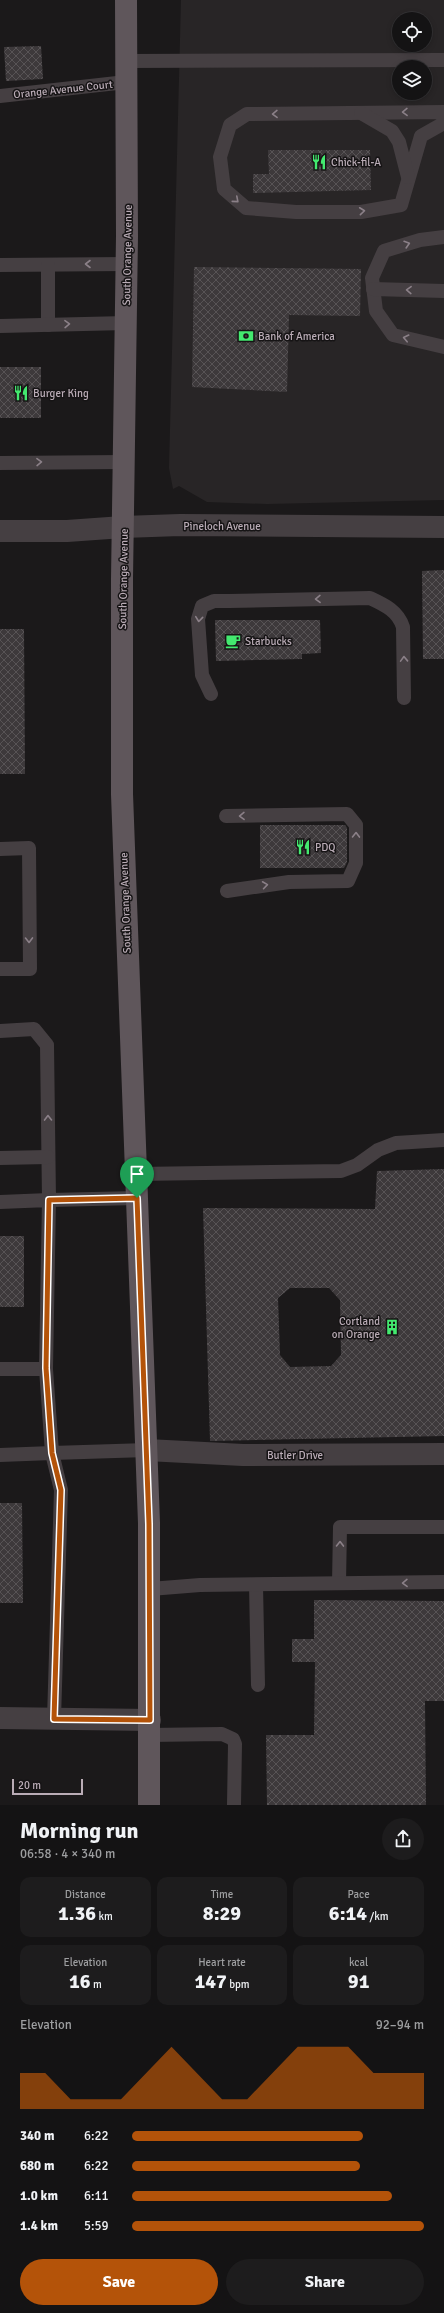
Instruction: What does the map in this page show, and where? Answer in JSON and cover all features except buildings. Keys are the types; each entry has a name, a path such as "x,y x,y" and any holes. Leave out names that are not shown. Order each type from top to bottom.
{"main road":[{"name":"South Orange Avenue","path":"126,0 127,264 123,527 122,794 147,1450 150,1589 149,1805"}],"street":[{"name":"Pineloch Avenue","path":"0,531 67,531 180,525 444,527"},
{"name":"Butler Drive","path":"147,1450 243,1455 444,1454"},
{"path":"0,1718 54,1719 150,1728"}],"lane":[{"name":"Orange Avenue Court","path":"0,96 126,72 444,60"},
{"path":"361,112 392,131 399,142 409,180"},
{"path":"444,112 247,114 230,125 220,157 224,189 246,208 296,212 361,212 401,205 422,136 444,123"},
{"path":"444,237 420,240 384,251 372,278 376,311 393,335 444,347"},
{"path":"0,265 127,264"},
{"path":"48,265 48,325"},
{"path":"373,289 444,291"},
{"path":"0,326 126,324"},
{"path":"0,463 124,462"},
{"path":"211,694 202,675 198,619 202,606 214,602 229,601 370,598 385,605 400,616 403,627 404,698"},
{"path":"226,816 347,814 356,825 356,863 348,881 289,882 227,890"},
{"path":"0,849 29,848 30,969 0,969"},
{"path":"0,1030 34,1029 47,1045 49,1200 46,1368 52,1453 61,1490 54,1719"},
{"path":"136,1174 341,1171 357,1165 378,1150 396,1143 444,1140"},
{"path":"0,1158 48,1157"},
{"path":"0,1202 137,1198"},
{"path":"0,1369 46,1368"},
{"path":"0,1455 147,1450"},
{"path":"339,1583 340,1527 444,1527"},
{"path":"150,1589 339,1583 444,1582"},
{"path":"256,1585 258,1685"},
{"path":"150,1728 222,1734 233,1739 236,1744 234,1805"}],"shaded area":[{"path":"181,0 444,0 444,500 267,504 207,502 179,486 173,489 169,468"}],"place":[{"name":"Chick-fil-A","path":"319,162"},
{"name":"Bank of America","path":"246,336"},
{"name":"Burger King","path":"21,393"},
{"name":"Starbucks","path":"233,641"},
{"name":"PDQ","path":"303,847"},
{"name":"Cortland on Orange","path":"392,1327"}],"route":[{"path":"137,1198 149,1524 150,1720 54,1719 54,1676 61,1490 52,1453 46,1368 49,1200 137,1198"}]}
